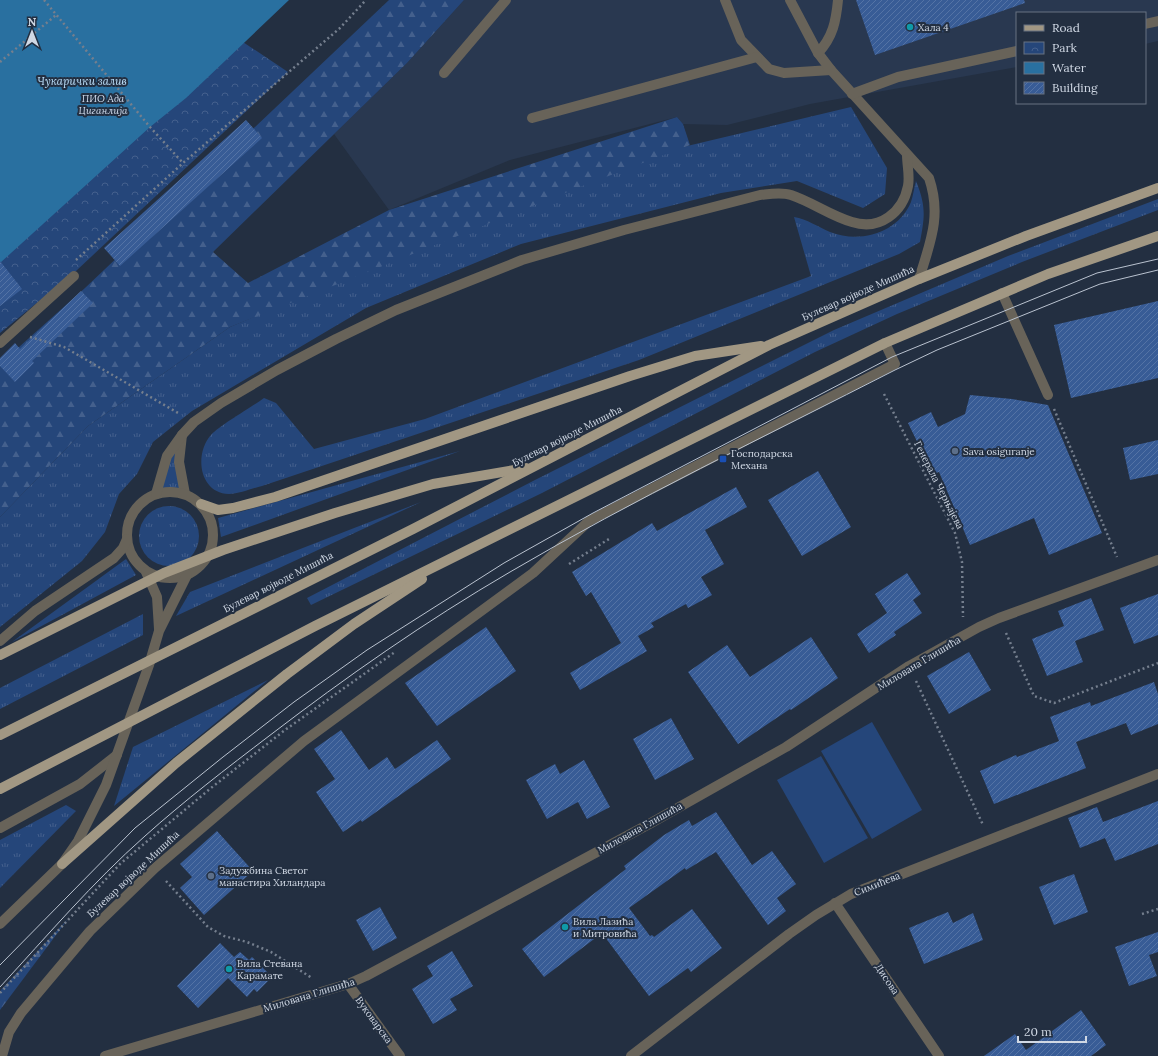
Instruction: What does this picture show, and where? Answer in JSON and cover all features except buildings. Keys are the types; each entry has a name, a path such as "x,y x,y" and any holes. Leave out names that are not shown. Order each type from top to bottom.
{"main road":[{"name":"Булевар војводе Мишића","path":"0,735 535,466 769,345 919,279 1026,236 1158,188"},
{"path":"0,789 315,626 884,342 1048,274 1158,236"},
{"path":"201,504 218,510 233,508 282,494 594,387 688,358 769,345"},
{"path":"0,655 164,574 266,535 433,484 535,466"},
{"path":"62,864 176,762 287,674 354,624 464,552"}],"street":[{"path":"444,73 506,0"},
{"path":"725,0 741,40 769,69 784,73 831,70"},
{"path":"790,0 818,53 831,70 929,178 934,192 934,230 919,279"},
{"path":"818,53 826,44 834,29 838,0"},
{"path":"1146,24 1158,21"},
{"path":"852,94 898,77 1016,52"},
{"path":"532,118 758,57"},
{"path":"156,494 167,456 182,435 194,422 221,403 277,370 396,310 522,260 702,208 760,195 777,193 789,195 853,223 866,225 878,223 890,217 905,197 909,184 907,155"},
{"path":"0,343 74,276"},
{"path":"1002,293 1048,395"},
{"name":"Булевар војводе Мишића","path":"2,1056 9,1032 33,998 90,931 155,868 304,741 533,574 589,521 895,364 884,342"},
{"path":"182,435 179,462 185,494"},
{"path":"175,492 185,494 201,504 208,514 212,525 213,537 211,549 205,560 197,568 187,575 176,578 165,578 145,570 136,562 130,551 127,539 127,527 137,506 156,494 175,492"},
{"path":"0,641 35,611 114,558 127,539"},
{"name":"Милована Глишића","path":"105,1056 348,984 389,964 589,856 786,747 909,666 964,636 999,618 1158,560"},
{"path":"145,570 158,597 159,631"},
{"path":"0,924 62,864 78,841 96,806 118,754 149,665 159,631 187,575"},
{"path":"0,828 80,784 95,774 118,754"},
{"name":"Симићева","path":"631,1056 789,934 835,903 870,886 1158,774"},
{"name":"Дисова","path":"835,903 939,1056"},
{"name":"Вуковарска","path":"348,984 400,1056"}],"path":[{"path":"44,0 150,127 183,163"},
{"path":"71,265 183,163 340,28 366,0"},
{"path":"0,62 56,15"},
{"path":"12,332 64,348 194,422"},
{"name":"Генерала Черњајева","path":"884,394 955,533 962,562 964,636"},
{"path":"1056,416 1110,542"},
{"path":"999,618 1034,696 1054,703 1158,662"},
{"path":"909,666 990,840"},
{"path":"155,868 208,927 224,936 247,942 271,952 292,964"},
{"path":"1142,914 1158,909"}],"shaded area":[{"path":"464,0 1158,0 1158,41 1146,44 1146,12 1016,12 1016,67 810,104 727,125 683,124 677,117 510,160 389,210 334,134 407,63"}],"green space":[{"name":"Чукарички залив","path":"0,0 180,0 288,72 76,271 0,333"},
{"path":"389,0 464,0 407,63 213,252 248,283 389,210 677,117 683,124 690,145 590,183 230,327 88,426 0,517 0,364 85,288"},
{"path":"851,107 887,168 885,194 863,208 797,181 721,193 521,244 366,308 192,411 153,442 137,474 119,494 105,532 82,561 0,627 0,517 88,426 230,327 624,161"},
{"path":"916,181 922,197 924,211 920,242 899,254 639,360 241,492 229,494 219,492 211,487 202,471 202,452 211,435 221,426 264,398 276,403 314,449 425,419 811,276 794,217 803,219 830,232 842,235 853,237 877,233 888,228 905,213 911,202"},
{"path":"1158,199 1158,210 1022,262 897,314 815,352 542,493 311,605 307,598 533,481 834,330 1008,256"},
{"path":"177,447 181,490 160,489 167,466"},
{"path":"460,451 221,537 218,518"},
{"path":"421,502 176,616 190,592"},
{"path":"169,506 186,511 194,519 199,536 194,553 186,561 169,566 152,561 144,553 139,536 144,519 152,511"},
{"path":"126,559 136,575 12,642"},
{"path":"143,614 143,635 0,709 0,688"},
{"path":"268,680 114,806 133,747"},
{"path":"872,722 922,810 872,839 821,751"},
{"path":"821,756 868,838 824,863 777,780"},
{"path":"66,805 76,811 0,888 0,840"},
{"path":"68,919 0,1010 0,991"}],"water":[{"name":"Чукарички залив","path":"0,0 289,0 186,98 150,127 0,263"}],"tram line":[{"path":"0,965 135,828 223,757 294,702 367,650 504,563 593,513 892,357 1097,273 1158,259"},
{"path":"0,987 107,872 175,810 237,760 327,692 448,610 557,545 652,493 895,370 937,350 1100,284 1158,270"}],"place":[{"name":"Хала 4","path":"910,27"},
{"name":"Sava osiguranje","path":"955,451"},
{"name":"Господарска Механа","path":"723,459"},
{"name":"Задужбина Светог манастира Хиландара","path":"211,876"},
{"name":"Вила Лазића и Митровића","path":"565,927"},
{"name":"Вила Стевана Карамате","path":"229,969"}],"park label":[{"name":"ПИО Ада Циганлија","path":"103,104"}]}
